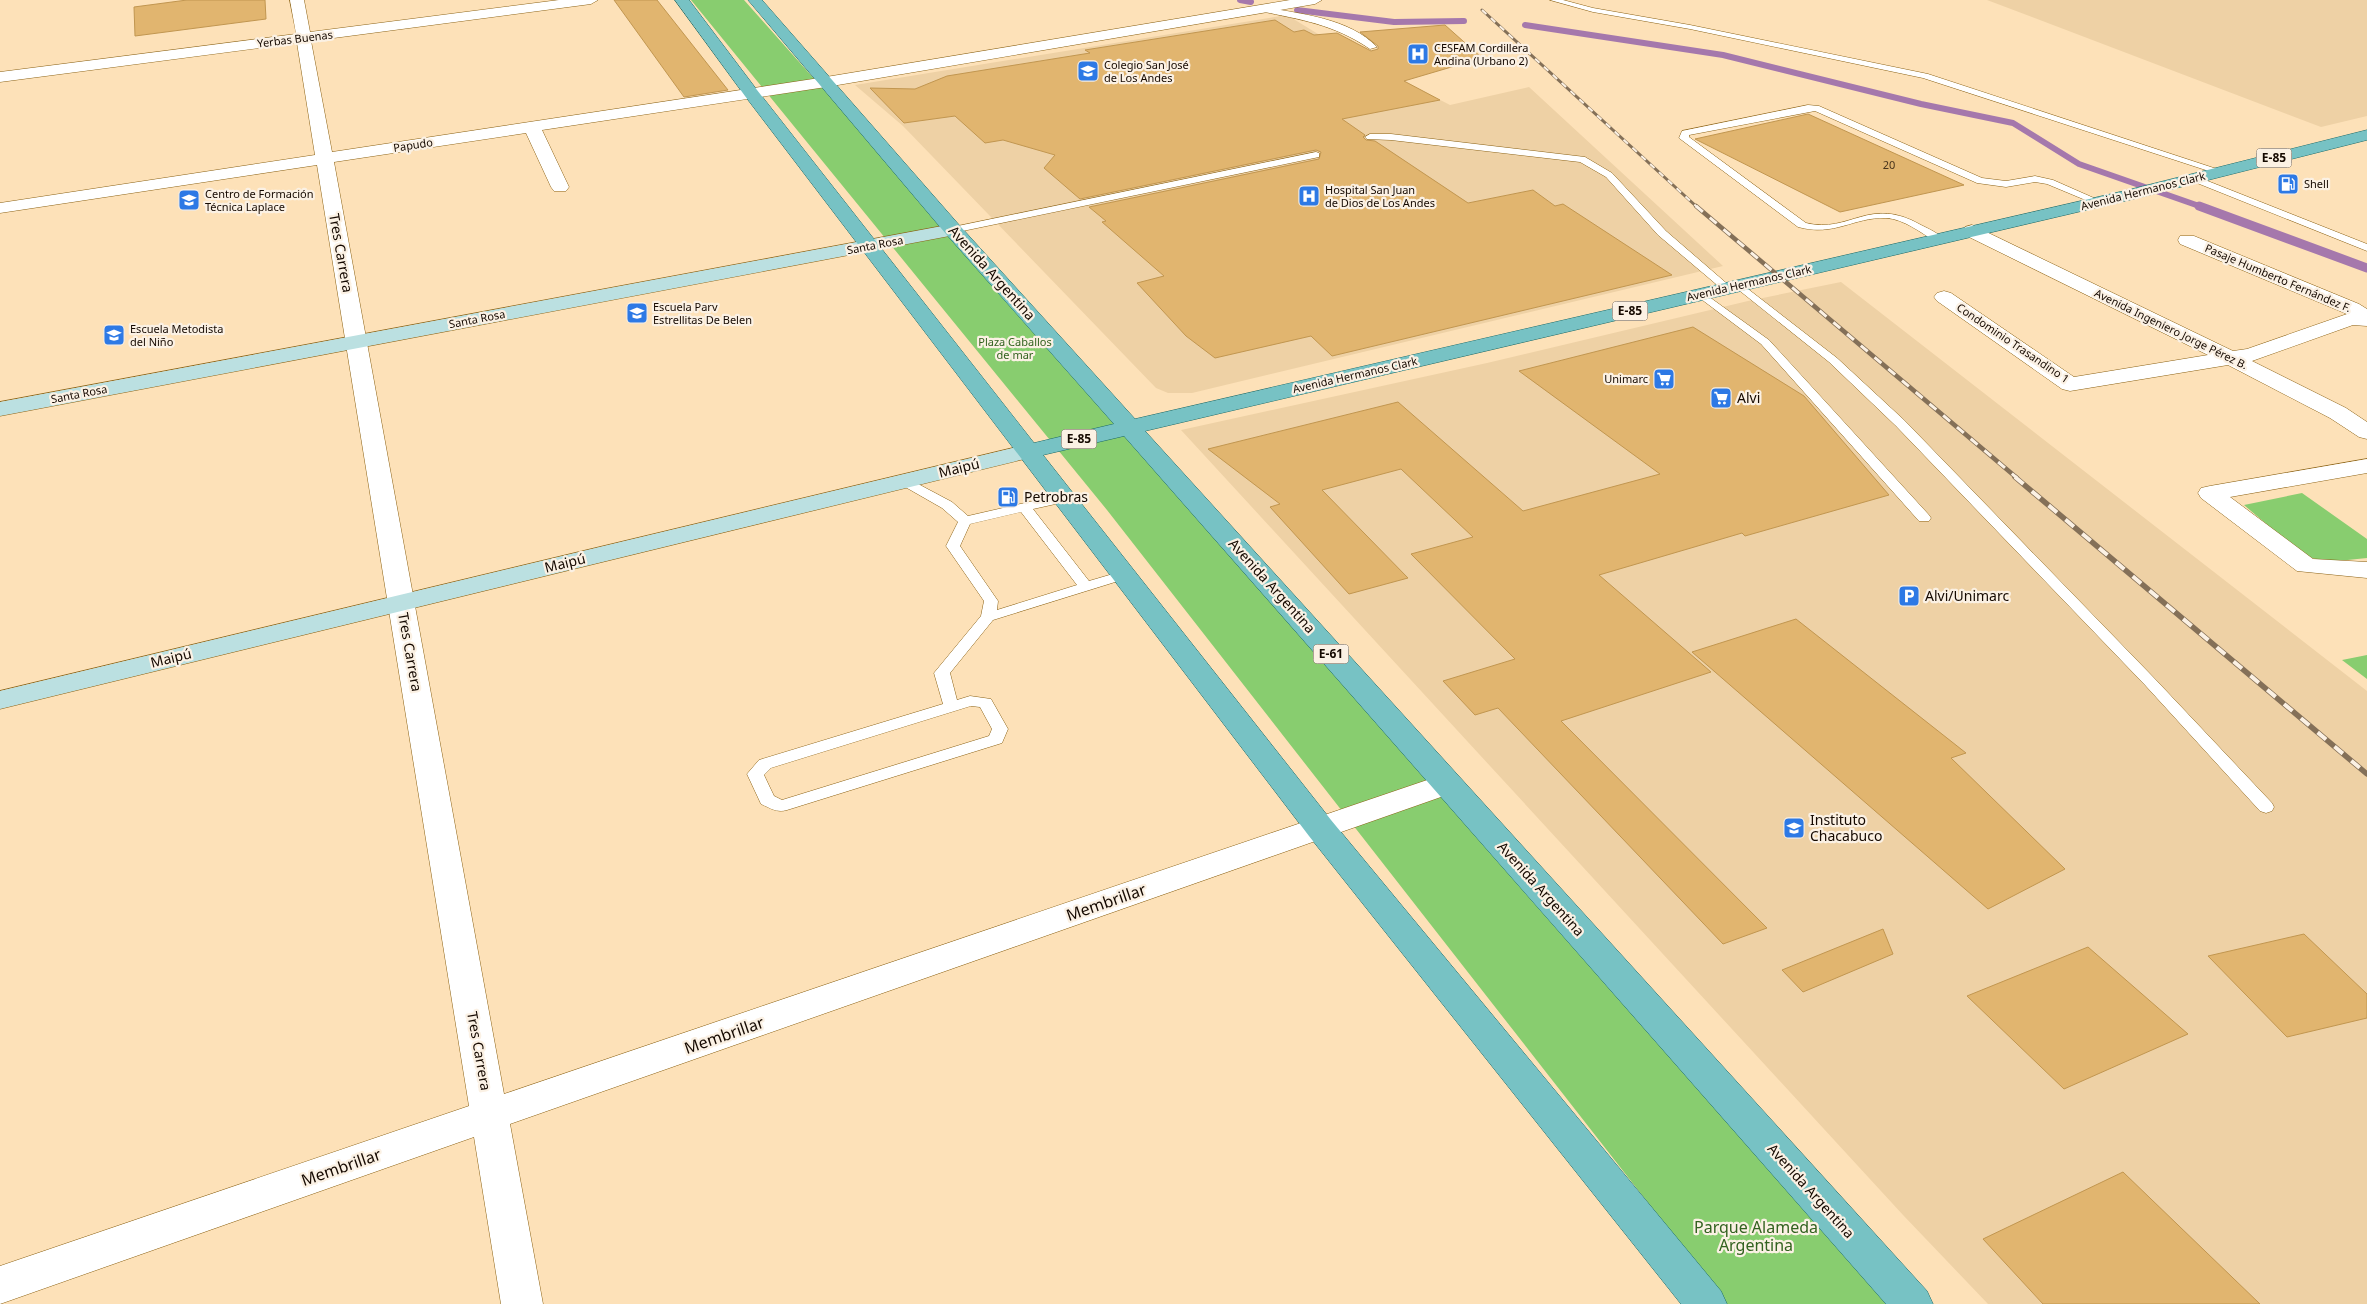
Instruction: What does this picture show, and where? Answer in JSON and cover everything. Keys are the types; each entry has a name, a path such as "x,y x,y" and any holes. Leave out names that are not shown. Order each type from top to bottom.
{"main road":[{"path":"682,0 751,93 1320,828 1706,1304"},
{"name":"Avenida Argentina","path":"755,0 953,230 1912,1304"},
{"name":"Avenida Hermanos Clark","path":"1130,427 2129,195 2367,135"},
{"name":"Santa Rosa","path":"0,409 953,230"},
{"name":"Maipú","path":"0,700 1130,427"}],"street":[{"name":"Tres Carrera","path":"298,0 522,1304"},
{"name":"Yerbas Buenas","path":"0,77 591,0"},
{"name":"Papudo","path":"0,208 826,82 1315,0"},
{"path":"532,127 560,187"},
{"name":"Avenida Ingeniero Jorge Pérez B.","path":"1980,229 2241,357 2367,414"},
{"name":"Pasaje Humberto Fernández F.","path":"2187,240 2352,308 2367,319"},
{"name":"Condominio Trasandino 1","path":"1944,297 2070,384 2241,357 2350,319 2367,319"},
{"name":"Avenida Ingeniero Jorge Pérez B.","path":"2241,357 2367,432"},
{"path":"2367,466 2210,493 2306,566 2367,570"},
{"name":"Membrillar","path":"0,1285 1447,784"}],"lane":[{"path":"1554,0 1593,10 1690,27 1933,79 2221,172"},
{"path":"1263,9 1330,22 1355,34 1373,47"},
{"path":"1939,239 1899,218 1887,215 1823,229 1812,229 1802,225 1684,138 1685,133 1816,108 1980,180 2006,184 2034,179 2098,202"},
{"path":"1370,137 1391,137 1582,159 1609,175 1662,233 1833,360 1886,410 2150,682 2266,807"},
{"path":"953,230 1316,155"},
{"path":"2188,180 2367,248"},
{"path":"1700,294 1765,342 1924,518"},
{"path":"905,481 947,505 965,522"},
{"path":"965,522 1064,498"},
{"path":"1024,508 1086,586"},
{"path":"951,706 942,672 988,617 991,601 953,546 965,522"},
{"path":"988,617 1123,575"},
{"path":"970,701 985,703 1000,729 996,739 781,806 767,800 755,774 765,764 951,706 970,701"}],"shaded area":[{"path":"1987,0 2367,0 2367,116 2321,127"},
{"name":"Hospital San Juan de Dios de Los Andes","path":"1287,15 1349,53 1450,105 1529,87 1723,266 1192,393 1168,393 1156,388 903,126 855,85"},
{"path":"1841,282 2367,691 2367,1304 1988,1304 1903,1215 1181,430 1487,363 1748,301"}],"green space":[{"name":"Parque Alameda Argentina","path":"691,0 744,0 1904,1304 1727,1304 1107,510"},
{"path":"2302,493 2367,539 2367,558 2328,562 2304,556 2244,505"},
{"path":"2367,655 2367,679 2342,660"}],"building":[{"path":"187,0 265,0 266,19 135,36 134,7"},
{"path":"614,0 657,0 728,90 684,97"},
{"name":"Hospital San Juan de Dios de Los Andes","path":"1275,20 1294,32 1304,30 1314,35 1337,33 1371,51 1378,49 1378,46 1360,32 1445,25 1482,58 1404,81 1440,100 1342,119 1365,135 1363,137 1366,140 1375,141 1468,203 1533,190 1555,206 1563,204 1672,275 1332,356 1311,336 1215,358 1186,336 1137,283 1164,276 1102,222 1106,221 1089,207 1319,159 1321,152 1316,150 1080,199 1044,168 1055,155 1003,140 985,143 955,116 904,123 870,88 915,89 947,76 1090,53 1085,50"},
{"path":"1808,114 1964,185 1840,212 1695,139"},
{"path":"1693,327 1804,396 1889,495 1745,536 1742,533 1599,575 1711,672 1561,721 1767,928 1723,944 1498,708 1475,715 1443,681 1515,659 1411,554 1473,537 1401,469 1322,490 1408,578 1349,594 1270,507 1280,504 1208,449 1398,402 1523,511 1660,474 1519,371"},
{"path":"1796,619 1966,753 1951,758 2065,869 1988,909 1692,652"},
{"path":"1883,929 1893,954 1803,992 1782,970"},
{"path":"2304,934 2367,994 2367,1018 2287,1037 2208,956"},
{"path":"2088,947 2188,1034 2064,1089 1967,996"},
{"path":"2123,1172 2260,1304 2043,1304 1983,1239"}],"waterway":[{"path":"1240,0 1251,2"},
{"path":"1297,10 1394,22 1464,21"},
{"path":"1525,25 1723,55 1921,104 2013,123 2079,164 2202,207"},
{"path":"2199,206 2367,268"}],"railway":[{"path":"1482,10 1697,207"},
{"path":"1696,206 2017,478"},
{"path":"2015,477 2367,774"}],"place":[{"name":"CESFAM Cordillera Andina (Urbano 2)","path":"1418,54"},
{"name":"Colegio San José de Los Andes","path":"1088,71"},
{"name":"Shell","path":"2288,184"},
{"name":"Hospital San Juan de Dios de Los Andes","path":"1309,196"},
{"name":"Centro de Formación Técnica Laplace","path":"189,200"},
{"name":"Escuela Parv Estrellitas De Belen","path":"637,313"},
{"name":"Escuela Metodista del Niño","path":"114,335"},
{"name":"Unimarc","path":"1664,379"},
{"name":"Alvi","path":"1721,398"},
{"name":"Petrobras","path":"1008,497"},
{"name":"Alvi/Unimarc","path":"1909,596"},
{"name":"Instituto Chacabuco","path":"1794,828"}],"park label":[{"name":"Plaza Caballos de mar","path":"1015,348"}]}
